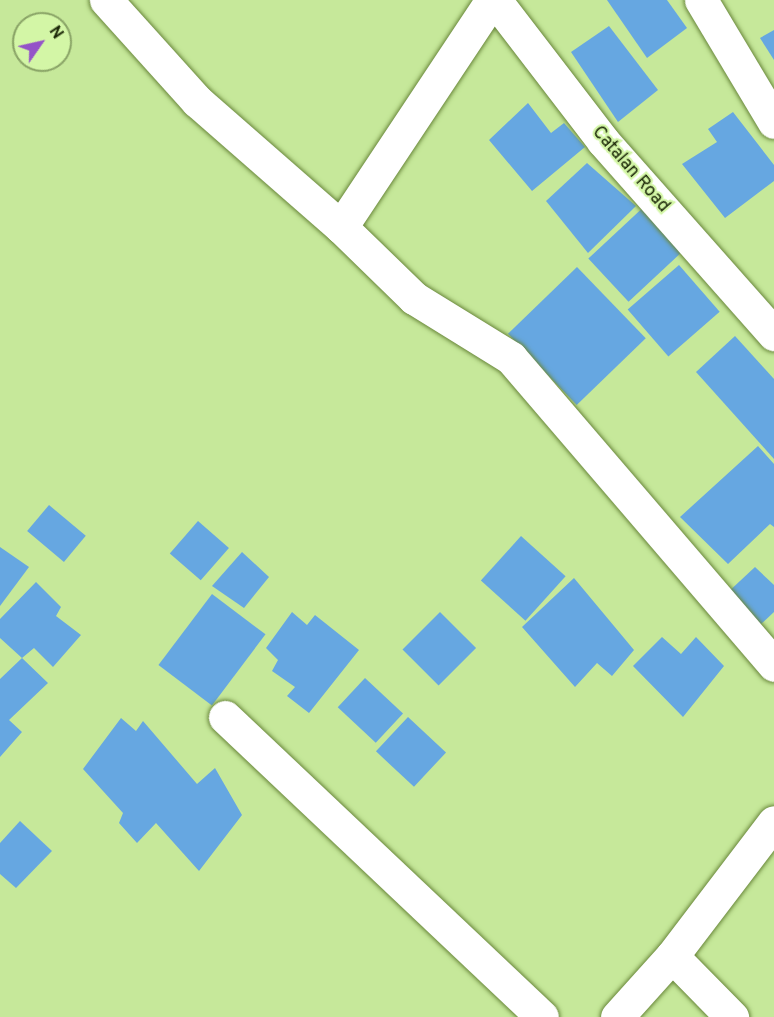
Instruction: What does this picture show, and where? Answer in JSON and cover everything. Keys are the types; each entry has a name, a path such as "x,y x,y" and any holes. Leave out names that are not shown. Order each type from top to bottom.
{"street":[{"path":"106,0 197,100 341,227 414,298 511,358 774,665"},
{"path":"341,227 493,0"},
{"name":"Catalan Road","path":"493,0 603,141 774,334"},
{"path":"700,0 774,122"},
{"path":"225,717 542,1017"},
{"path":"617,1017 672,956 774,822"},
{"path":"672,956 732,1017"}],"building":[{"path":"607,0 667,0 687,28 647,58"},
{"path":"609,26 658,90 618,122 571,52"},
{"path":"774,30 774,60 760,38"},
{"path":"528,103 551,133 564,123 585,147 532,191 489,140"},
{"path":"733,112 774,165 774,181 725,218 682,164 717,142 708,129"},
{"path":"587,163 636,206 588,253 546,201"},
{"path":"649,202 689,245 629,302 588,259"},
{"path":"679,265 720,312 668,356 628,310"},
{"path":"577,267 646,338 577,405 508,334"},
{"path":"735,336 774,379 774,459 696,372"},
{"path":"758,446 774,464 774,527 770,524 728,564 680,517"},
{"path":"49,505 86,536 64,562 27,531"},
{"path":"198,521 229,548 201,580 170,553"},
{"path":"521,536 566,576 525,621 481,581"},
{"path":"0,547 29,567 0,606"},
{"path":"242,552 269,577 244,608 212,586"},
{"path":"755,567 774,585 774,612 760,625 726,594"},
{"path":"574,578 634,650 612,676 597,663 575,687 522,627"},
{"path":"36,582 61,607 56,616 81,635 53,667 34,648 22,658 0,638 0,619"},
{"path":"212,594 266,634 212,705 158,665"},
{"path":"292,612 307,625 315,615 359,650 309,713 287,696 295,687 272,671 278,660 266,648"},
{"path":"440,612 476,648 439,686 403,649"},
{"path":"662,637 681,654 696,637 724,666 683,717 633,666"},
{"path":"22,658 48,683 9,720 22,732 0,757 0,679"},
{"path":"365,678 403,713 376,743 338,707"},
{"path":"408,717 446,752 414,787 376,751"},
{"path":"121,718 136,731 143,721 197,784 215,768 242,815 199,871 156,823 137,843 119,823 123,813 83,769"},
{"path":"20,821 52,851 16,888 0,874 0,843"}]}
